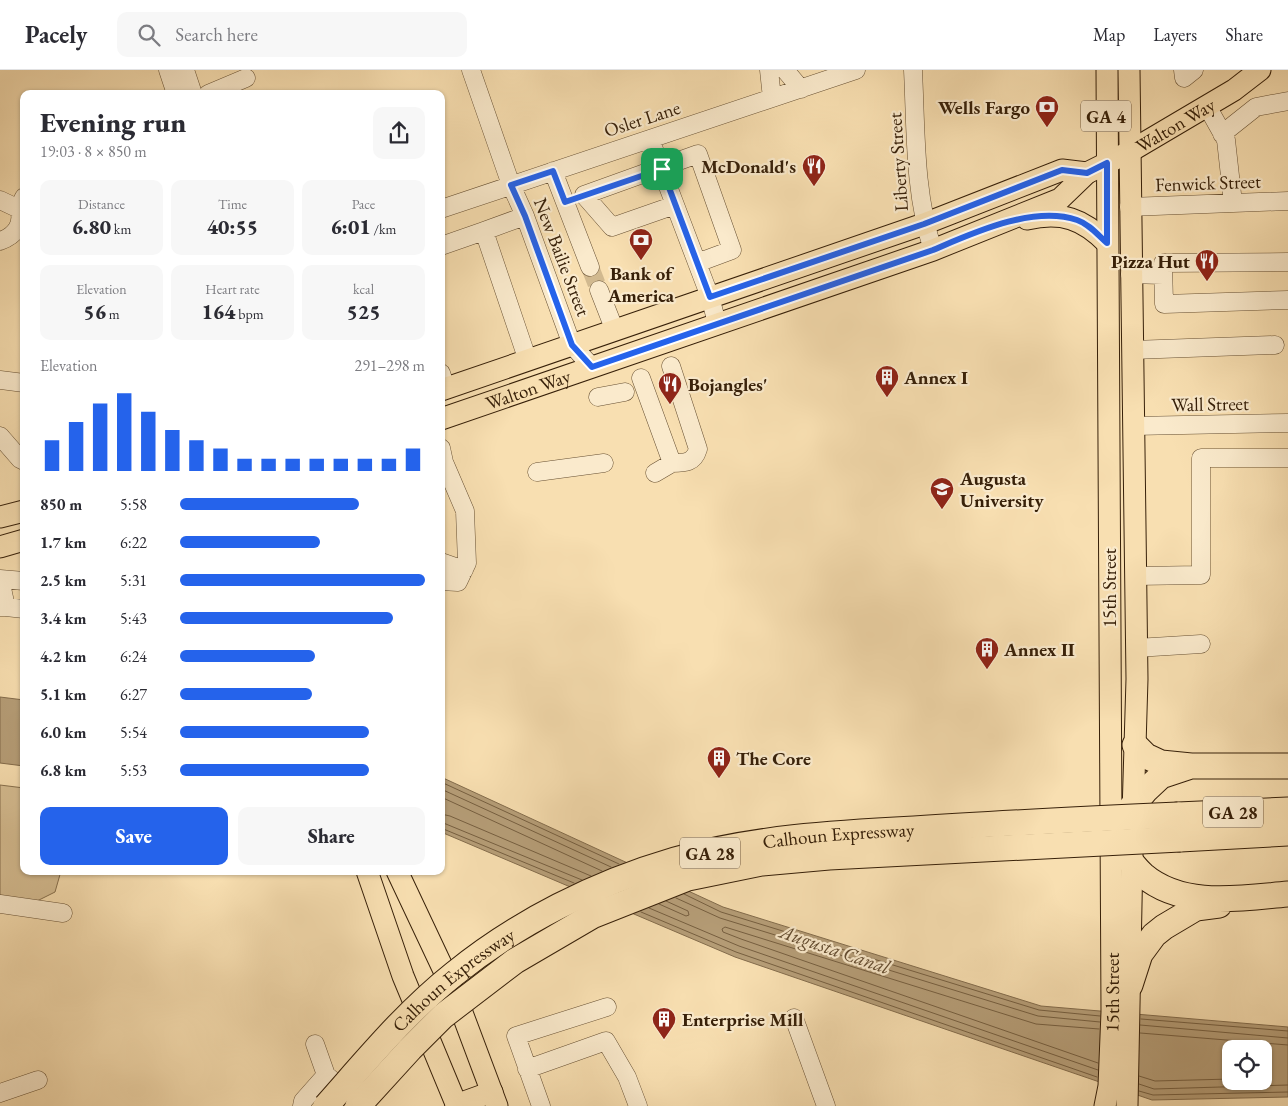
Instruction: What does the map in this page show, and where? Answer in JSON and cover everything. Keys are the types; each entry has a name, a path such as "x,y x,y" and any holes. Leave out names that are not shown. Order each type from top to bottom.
{"highway":[{"path":"1135,745 1146,756 1161,763 1191,766 1288,766"},
{"path":"1191,766 1161,776 1110,833 1143,875 1161,887 1174,892 1203,899 1288,894"},
{"name":"Calhoun Expressway","path":"326,1106 407,1017 454,974 539,917 624,877 676,860 756,843 838,833 1288,810"},
{"name":"Calhoun Expressway","path":"358,1106 443,1016 515,961 592,916 688,878 762,863 819,858 1288,833"},
{"path":"1130,985 1140,954 1151,938 1164,927 1196,908 1222,904 1241,898"}],"main road":[{"name":"15th Street","path":"1107,70 1110,833 1121,1012 1117,1098"},
{"name":"15th Street","path":"1121,1012 1130,985 1136,648 1129,207 1129,70"},
{"name":"Walton Way","path":"445,418 933,250 1060,198 1087,173 1129,152 1206,106 1251,73"},
{"name":"Walton Way","path":"445,384 498,371 615,331 924,224 1062,170 1087,173"},
{"path":"986,228 1046,214 1078,220 1107,243"},
{"path":"498,371 507,397"},
{"path":"0,517 20,512"},
{"path":"0,546 20,541"},
{"path":"369,875 403,976 457,1105 494,1099 468,1026 399,875"}],"street":[{"path":"168,70 175,90"},
{"path":"185,70 192,90"},
{"name":"New Bailie Street","path":"472,70 511,185 525,216 572,345 592,367"},
{"path":"769,70 772,98"},
{"path":"785,70 801,88"},
{"name":"Osler Lane","path":"445,209 856,70"},
{"name":"Liberty Street","path":"913,70 920,193 924,224 933,250"},
{"path":"1183,70 1184,78 1194,70"},
{"path":"218,90 246,78"},
{"path":"1222,134 1256,107 1288,101"},
{"path":"1206,106 1226,140 1233,203"},
{"path":"650,139 710,297 717,323"},
{"path":"565,202 662,169 698,154 732,250 697,263"},
{"path":"553,171 590,267"},
{"path":"584,195 612,228 675,205"},
{"path":"0,200 20,203"},
{"name":"Fenwick Street","path":"1129,207 1288,201"},
{"path":"445,245 525,216"},
{"path":"0,241 10,237 20,222"},
{"path":"484,231 528,361"},
{"path":"1288,262 1162,263 1164,304 1288,300"},
{"path":"1130,274 1163,275"},
{"path":"599,290 615,331"},
{"path":"1132,350 1275,346"},
{"path":"655,473 672,463 689,462 695,457 698,449 671,366"},
{"path":"641,378 672,463"},
{"path":"0,380 20,382"},
{"path":"598,398 625,392"},
{"name":"Wall Street","path":"1133,426 1288,423"},
{"path":"0,436 20,459"},
{"path":"1135,576 1200,575 1200,458 1288,458"},
{"path":"537,472 604,463"},
{"path":"445,467 465,511 467,563 458,582 445,581"},
{"path":"445,563 464,570"},
{"path":"10,608 0,579 20,581"},
{"path":"1136,648 1201,644"},
{"path":"0,904 63,913"},
{"path":"541,1106 516,1036 607,1007"},
{"path":"794,1018 826,1106"},
{"path":"527,1069 606,1041 627,1077 638,1106"},
{"path":"315,1044 326,1074 364,1106"},
{"path":"302,1106 303,1101 326,1074"},
{"path":"0,1093 38,1080"}],"shaded area":[{"path":"0,785 20,788 20,875 60,875 55,892 35,902 0,896"}],"water":[{"path":"0,697 20,700 20,766 0,763"},
{"name":"Augusta Canal","path":"445,779 723,907 1041,1006 1288,1027 1288,1097 1152,1100 735,957 445,834"}],"tunnel":[{"path":"590,267 599,290"}],"place":[{"name":"Wells Fargo","path":"1047,128"},
{"name":"McDonald's","path":"814,187"},
{"name":"Bank of America","path":"641,261"},
{"name":"Pizza Hut","path":"1207,282"},
{"name":"Annex I","path":"887,398"},
{"name":"Bojangles'","path":"670,405"},
{"name":"Augusta University","path":"942,510"},
{"name":"Annex II","path":"987,670"},
{"name":"The Core","path":"719,779"},
{"name":"Enterprise Mill","path":"664,1040"}],"route":[{"path":"1107,163 1107,243 1078,220 1046,214 986,228 933,250 592,367 572,345 525,216 511,185 553,171 565,202 662,169 710,297 924,224 1062,170 1087,173 1107,163"}]}
